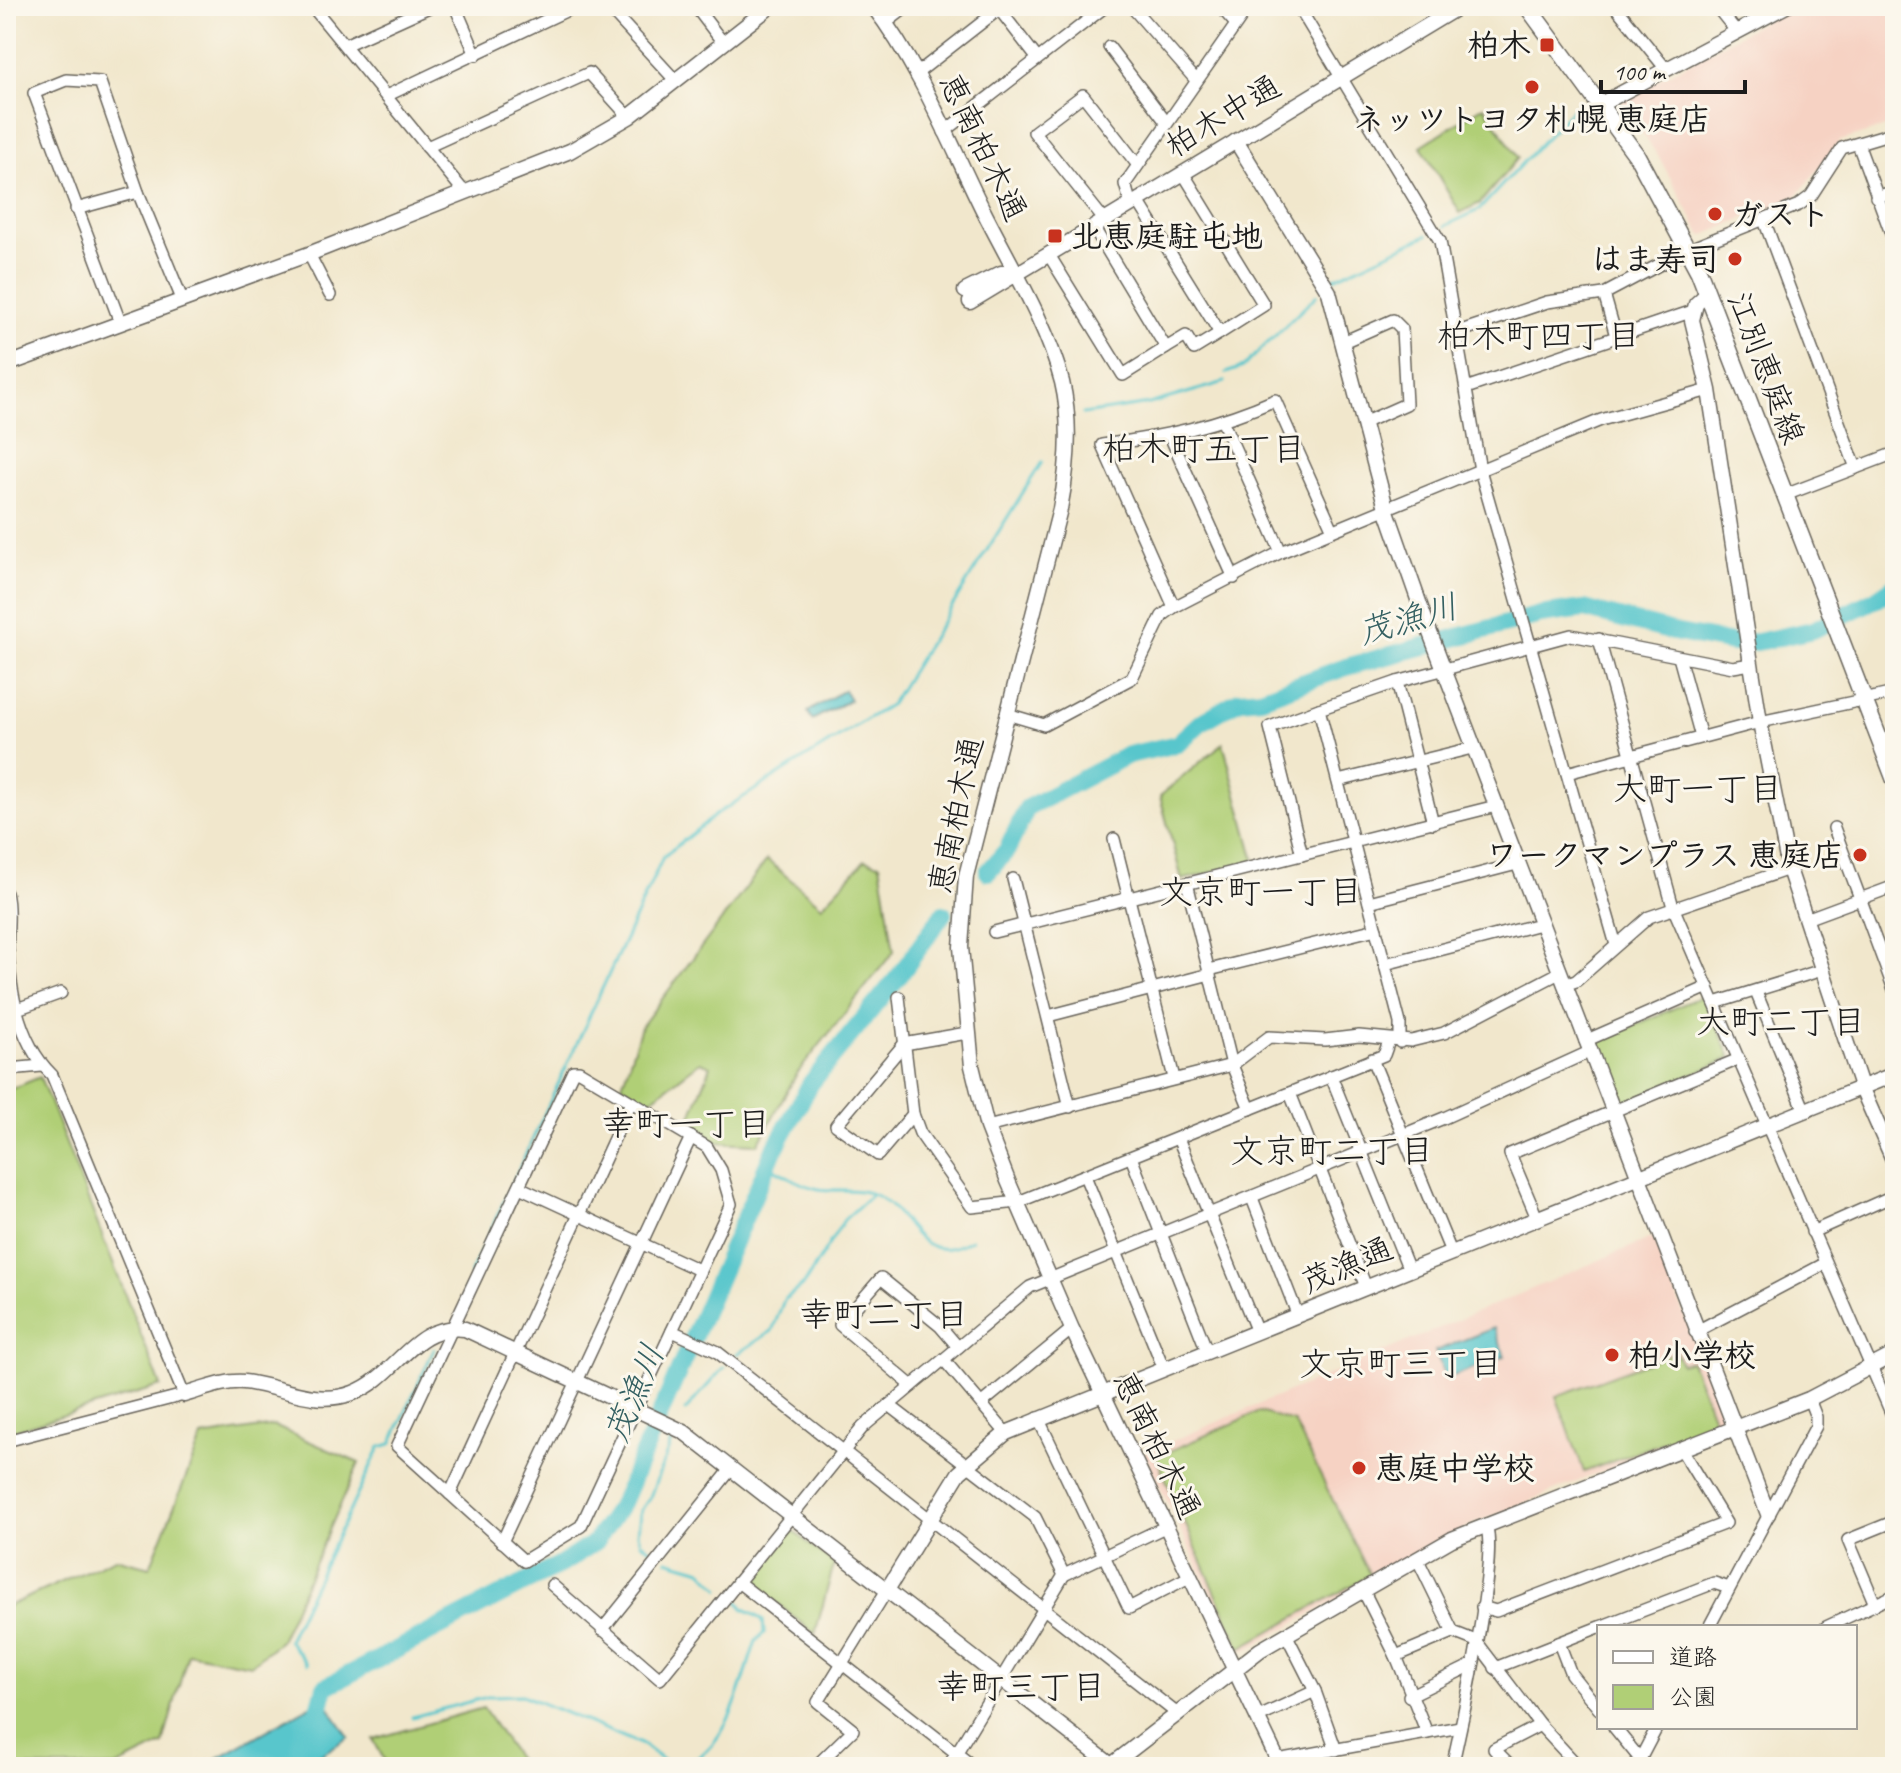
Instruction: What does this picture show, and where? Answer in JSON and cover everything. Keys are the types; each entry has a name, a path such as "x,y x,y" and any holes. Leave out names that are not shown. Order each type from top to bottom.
{"main road":[{"name":"江別恵庭線","path":"1527,6 1637,156 1687,250 1707,294 1895,777"}],"street":[{"path":"312,6 465,193"},
{"path":"345,45 431,6"},
{"path":"455,6 476,55"},
{"path":"386,96 576,6"},
{"path":"607,6 675,80"},
{"path":"695,6 724,44"},
{"path":"6,365 309,254 570,151 629,117 771,6"},
{"name":"恵南柏木通","path":"873,6 916,74 1051,346 1062,384 1068,430 1067,473 1060,509 966,876 961,947 967,1033 987,1127 1101,1394 1279,1763"},
{"path":"886,23 908,6"},
{"path":"944,132 1106,6"},
{"path":"1131,6 1195,79"},
{"path":"1220,6 1235,23"},
{"path":"1220,333 1134,203 1125,184 1195,79 1249,6"},
{"path":"1298,6 1440,241 1480,470 1616,945"},
{"name":"柏木中通","path":"968,296 1001,273 1014,273 1049,255 1460,6"},
{"path":"1615,6 1666,69"},
{"path":"1716,6 1736,31"},
{"path":"1601,104 1786,6"},
{"path":"916,74 1001,8 1037,58"},
{"path":"1109,47 1166,122"},
{"path":"427,147 589,73 629,117"},
{"path":"120,322 34,93 66,80 100,82 138,192 182,299"},
{"path":"1137,164 1083,95 1034,132 1099,224 1166,348"},
{"path":"1458,332 1547,302 1604,294 1687,250 1764,220 1811,196 1842,148 1895,132"},
{"path":"1236,141 1320,275 1343,342 1386,508 1430,635 1695,1332 1768,1514"},
{"path":"1858,144 1895,244"},
{"path":"1049,255 1123,375 1186,336 1194,349 1264,305 1183,173"},
{"path":"1876,197 1895,191"},
{"path":"76,209 138,192"},
{"path":"1764,220 1856,468"},
{"path":"309,254 330,295"},
{"path":"1604,294 1616,336"},
{"path":"1466,388 1693,311 1707,294"},
{"path":"1693,311 1693,329 1709,390 1760,722 1789,869 1862,1089 1895,1164"},
{"path":"1343,342 1393,320 1402,329 1406,404 1363,423"},
{"path":"1007,714 1044,725 1132,678 1162,616 1281,552 1601,420 1709,390"},
{"path":"1174,607 1102,445 1170,436 1275,400 1333,530"},
{"path":"1222,420 1281,552"},
{"path":"1170,436 1234,578"},
{"path":"1785,495 1895,453"},
{"path":"1302,855 1270,727 1397,682 1441,662 1530,638 1571,635 1599,639 1733,667 1750,660"},
{"path":"1599,639 1629,757 1673,907 1895,1422"},
{"path":"1679,657 1701,737"},
{"path":"1397,682 1433,823"},
{"path":"1567,773 1760,722 1895,693"},
{"path":"899,997 913,1114 920,1133 972,1207 1018,1202 1384,1055 1402,1035 1319,709"},
{"path":"1338,781 1472,748"},
{"path":"994,932 1496,806"},
{"path":"1834,828 1895,992"},
{"path":"1114,839 1174,1078"},
{"path":"1369,902 1517,864"},
{"path":"987,1127 1232,1065 1269,1037 1325,1040 1359,1036 1394,1042 1444,1033 1561,979 1576,981 1649,917 1789,869"},
{"path":"1013,879 1070,1107"},
{"path":"1187,883 1232,1065 1250,1109"},
{"path":"1806,919 1895,886"},
{"path":"6,893 11,1011 42,1066 52,1075 184,1395"},
{"path":"1385,964 1540,924"},
{"path":"1048,1016 1376,929"},
{"path":"1715,1003 1822,970"},
{"path":"552,1585 660,1679 863,1427 1030,1287 1403,1136 1708,987"},
{"path":"1756,992 1805,1111"},
{"path":"11,1011 61,993"},
{"path":"913,1114 878,1155 836,1125 904,1044 967,1033"},
{"path":"1372,1059 1451,1252"},
{"path":"1537,1218 1510,1154 1613,1114 1739,1059"},
{"path":"6,1074 20,1068 42,1066"},
{"path":"573,1071 691,1137 707,1147 721,1170 731,1204 699,1270 639,1411 581,1526 524,1561 397,1446 573,1071"},
{"name":"茂漁通","path":"887,1590 968,1463 1006,1433 1895,1074"},
{"path":"1331,1076 1409,1270"},
{"path":"1290,1093 1366,1287"},
{"path":"450,1494 631,1102"},
{"path":"502,1542 691,1137"},
{"path":"1178,1138 1257,1332"},
{"path":"1131,1157 1207,1351"},
{"path":"1085,1176 1164,1369"},
{"path":"519,1187 699,1270"},
{"path":"1812,1232 1895,1195"},
{"path":"1252,1198 1298,1316"},
{"path":"1695,1332 1826,1263"},
{"path":"912,1386 840,1325 881,1278 940,1326 958,1347"},
{"path":"6,1441 244,1382 301,1396 330,1398 350,1394 370,1385 428,1333 452,1327 465,1329 684,1432 1110,1766 1234,1667 1417,1558 1486,1524 1809,1399 1895,1354"},
{"path":"982,1403 1072,1329"},
{"path":"675,1332 702,1343 1175,1712"},
{"path":"944,1360 1006,1433"},
{"path":"1710,1625 1816,1426 1809,1399"},
{"path":"889,1405 1035,1517 1064,1575"},
{"path":"1038,1418 1129,1608 1189,1577"},
{"path":"1482,1607 1496,1611 1726,1523 1681,1449"},
{"path":"602,1630 732,1468"},
{"path":"1875,1604 1848,1540 1895,1521"},
{"path":"1454,1765 1492,1538 1486,1524"},
{"path":"948,1767 1064,1575 1165,1527"},
{"path":"1417,1558 1453,1632 1476,1641 1540,1725 1579,1767"},
{"path":"738,1582 974,1767"},
{"path":"1605,1625 1714,1583 1729,1588"},
{"path":"815,1767 853,1730 818,1702 887,1590"},
{"path":"1363,1590 1396,1656 1409,1696 1427,1733"},
{"path":"1830,1625 1895,1595"},
{"path":"1495,1668 1597,1628"},
{"path":"1396,1656 1453,1632"},
{"path":"1286,1634 1315,1691 1336,1750"},
{"path":"1559,1643 1571,1674 1597,1706"},
{"path":"1409,1696 1472,1665"},
{"path":"1259,1717 1315,1691"},
{"path":"1512,1767 1494,1749 1540,1725"},
{"path":"1279,1763 1460,1727"},
{"path":"1615,1729 1638,1763 1656,1729"}],"shaded area":[{"path":"1791,6 1895,6 1895,124 1840,141 1797,196 1702,236 1660,159 1622,103 1624,99"},
{"name":"恵庭中学校","path":"1654,1237 1721,1412 1721,1423 1473,1524 1246,1650 1238,1650 1144,1453"}],"green space":[{"path":"1484,106 1518,158 1480,203 1460,213 1421,146"},
{"path":"1223,743 1255,861 1182,880 1160,796"},
{"path":"767,860 822,906 865,860 880,864 894,951 796,1075 758,1144 713,1142 690,1119 711,1066 700,1062 648,1102 622,1085 641,1027"},
{"path":"1704,995 1731,1058 1617,1107 1592,1044"},
{"path":"40,1077 161,1386 8,1432 6,1091"},
{"path":"1676,1352 1681,1364 1691,1361 1715,1423 1584,1472 1556,1396"},
{"path":"1259,1412 1294,1422 1370,1575 1240,1648 1156,1457"},
{"path":"274,1426 359,1463 280,1641 250,1665 188,1653 163,1744 116,1767 6,1767 6,1607 115,1558 150,1567 202,1437"},
{"path":"791,1529 834,1564 815,1634 749,1581"},
{"path":"483,1708 523,1767 388,1767 373,1739"}],"water":[{"path":"844,690 850,700 812,720 808,712"},
{"path":"1494,1328 1505,1356 1446,1379 1435,1351"},
{"path":"323,1699 349,1737 302,1767 202,1767"}],"waterway":[{"path":"1445,226 1479,210 1576,105"},
{"path":"1332,279 1427,235"},
{"path":"1226,373 1243,367 1317,295"},
{"path":"1083,414 1149,404 1225,382"},
{"path":"470,1275 663,857 718,813 891,704 1042,462"},
{"name":"茂漁川","path":"988,872 1007,850 1027,808 1128,755 1177,744 1200,723 1239,700 1261,698 1346,667 1540,615 1584,609 1673,632 1732,643 1757,642 1813,630 1876,599 1895,586"},
{"name":"茂漁川","path":"316,1721 325,1687 565,1562 595,1542 621,1505 772,1154 811,1083 899,976 943,914"},
{"path":"767,1166 812,1187 875,1195 888,1203 917,1236 938,1248 953,1247 971,1240"},
{"path":"737,1354 772,1331 784,1300 804,1284 844,1220 872,1194"},
{"path":"307,1664 288,1640 380,1447 391,1444 434,1349"},
{"path":"685,1411 724,1367"},
{"path":"656,1552 641,1543 638,1534 640,1512 650,1497 671,1442"},
{"path":"667,1560 702,1570 720,1589"},
{"path":"675,1767 693,1761 720,1735 756,1641 764,1633 763,1620 743,1608 735,1597"},
{"path":"412,1717 491,1696 522,1695 643,1745 671,1767"}],"place":[{"name":"柏木","path":"1547,45"},
{"name":"ネッツトヨタ札幌 恵庭店","path":"1532,87"},
{"name":"ガスト","path":"1715,214"},
{"name":"北恵庭駐屯地","path":"1055,236"},
{"name":"はま寿司","path":"1735,259"},
{"name":"ワークマンプラス 恵庭店","path":"1860,855"},
{"name":"柏小学校","path":"1612,1355"},
{"name":"恵庭中学校","path":"1359,1468"}],"district":[{"name":"柏木町四丁目","path":"1539,335"},
{"name":"柏木町五丁目","path":"1204,448"},
{"name":"大町一丁目","path":"1698,788"},
{"name":"文京町一丁目","path":"1261,891"},
{"name":"大町二丁目","path":"1781,1021"},
{"name":"幸町一丁目","path":"686,1123"},
{"name":"文京町二丁目","path":"1332,1150"},
{"name":"幸町二丁目","path":"884,1314"},
{"name":"文京町三丁目","path":"1401,1363"},
{"name":"幸町三丁目","path":"1021,1686"}]}
